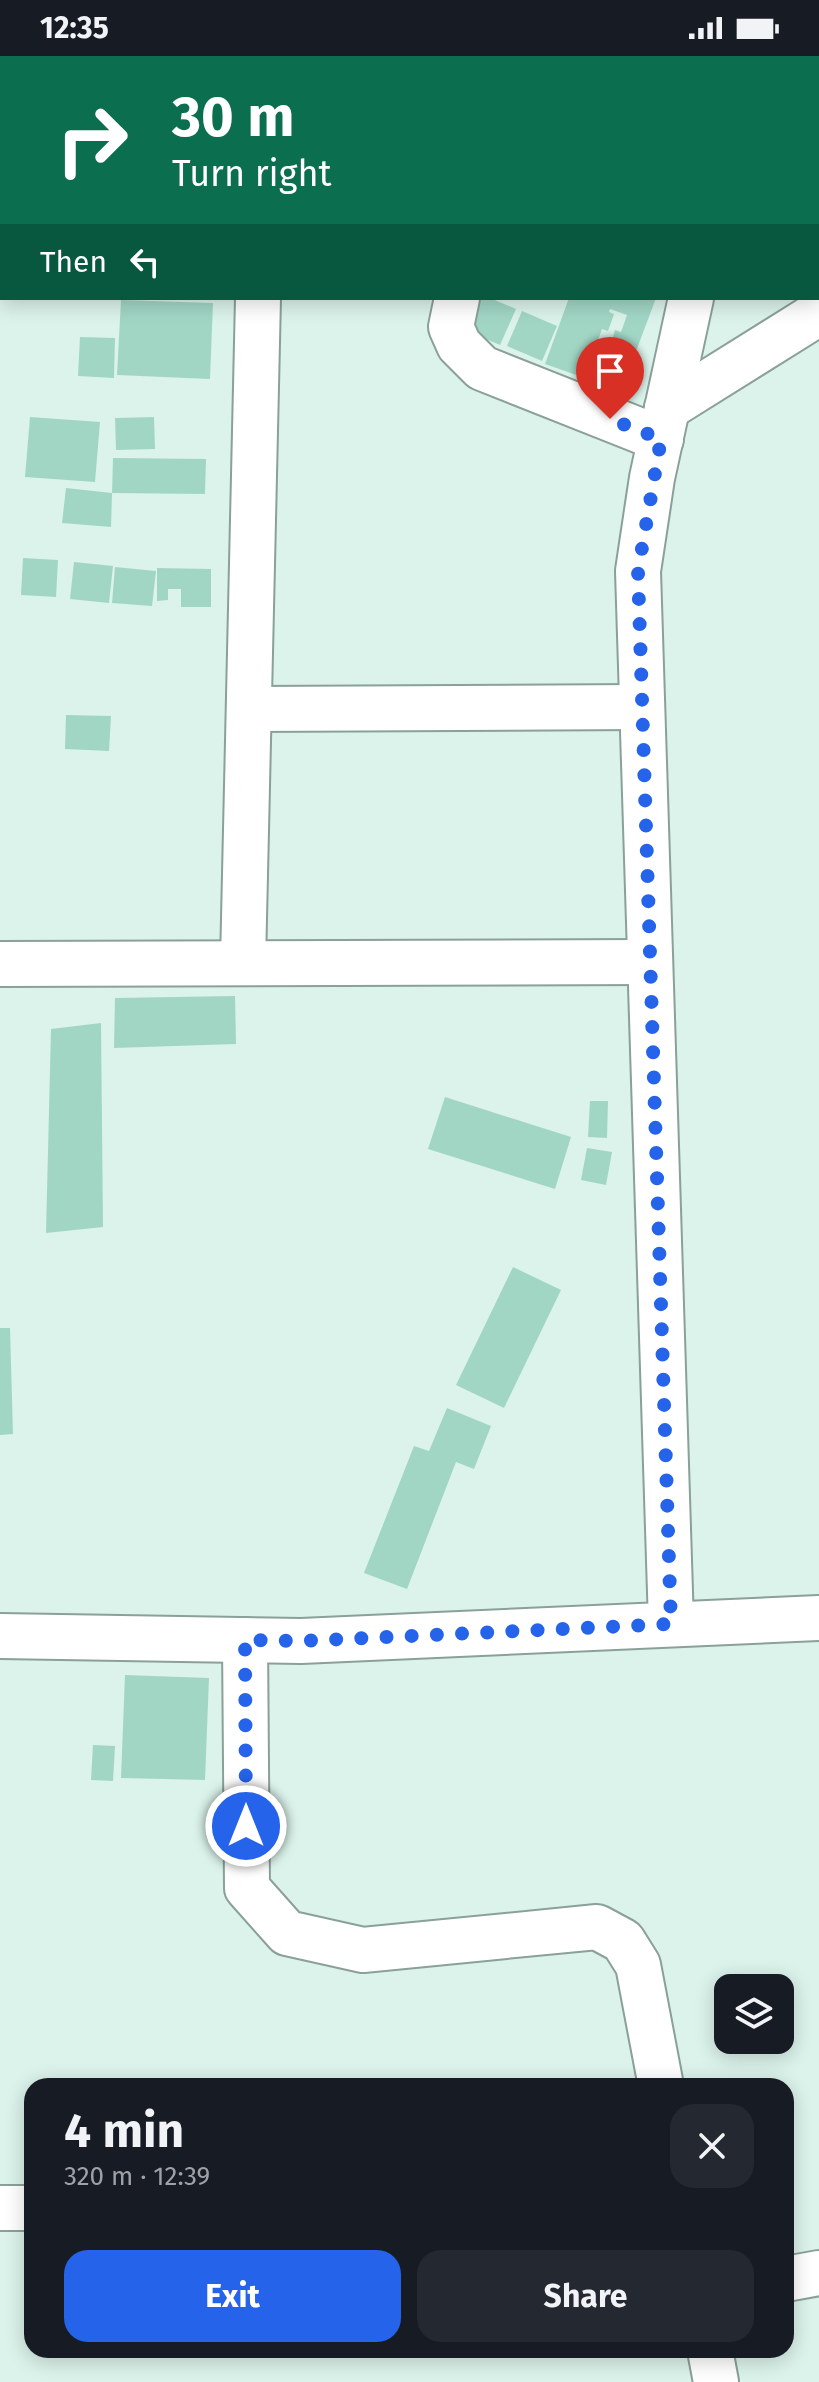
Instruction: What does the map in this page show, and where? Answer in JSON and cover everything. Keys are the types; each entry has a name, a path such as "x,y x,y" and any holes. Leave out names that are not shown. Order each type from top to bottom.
{"street":[{"path":"243,963 258,300"},
{"path":"457,300 451,327 459,345 482,368 664,424"},
{"path":"671,1624 638,571 664,424 691,300"},
{"path":"664,424 819,313"},
{"path":"249,709 641,707"},
{"path":"0,964 650,962"},
{"path":"0,1636 301,1641 819,1618"},
{"path":"245,1640 247,1888 287,1933 363,1950 597,1927 623,1941 638,1965 659,2078"},
{"path":"0,2208 24,2208"},
{"path":"794,2278 819,2273"},
{"path":"712,2358 716,2382"}],"building":[{"path":"121,300 213,303 210,379 117,375"},
{"path":"472,300 495,300 516,309 500,345 460,328"},
{"path":"568,300 655,300 620,394 597,385 604,368 611,371 618,352 609,349 615,330 621,332 627,315 610,309 609,312 614,314 608,331 602,329 596,346 604,349 598,365 588,361 582,377 545,364"},
{"path":"522,311 557,326 542,361 507,346"},
{"path":"80,337 115,338 114,378 78,376"},
{"path":"30,417 100,422 95,482 25,477"},
{"path":"154,417 155,449 116,450 115,418"},
{"path":"113,458 206,459 205,494 112,493"},
{"path":"66,488 112,493 111,527 62,523"},
{"path":"23,558 58,560 56,597 21,595"},
{"path":"74,562 113,566 109,603 70,599"},
{"path":"115,567 156,571 152,606 112,603"},
{"path":"157,568 211,569 211,607 181,607 181,589 168,589 168,600 157,601"},
{"path":"66,715 111,716 109,751 65,749"},
{"path":"235,996 236,1044 114,1048 115,998"},
{"path":"101,1023 103,1227 46,1233 51,1029"},
{"path":"445,1097 571,1137 555,1189 428,1149"},
{"path":"590,1101 608,1101 607,1138 588,1137"},
{"path":"587,1148 612,1152 606,1185 581,1180"},
{"path":"513,1267 561,1290 504,1408 456,1385"},
{"path":"0,1328 10,1328 13,1434 0,1435"},
{"path":"447,1408 491,1426 474,1469 456,1462 407,1589 364,1573 414,1446 429,1451"},
{"path":"125,1675 209,1678 205,1780 121,1778"},
{"path":"93,1745 115,1746 113,1781 91,1780"}],"route":[{"path":"246,1826 245,1640 301,1641 671,1624 638,571 661,439 610,419"}]}
